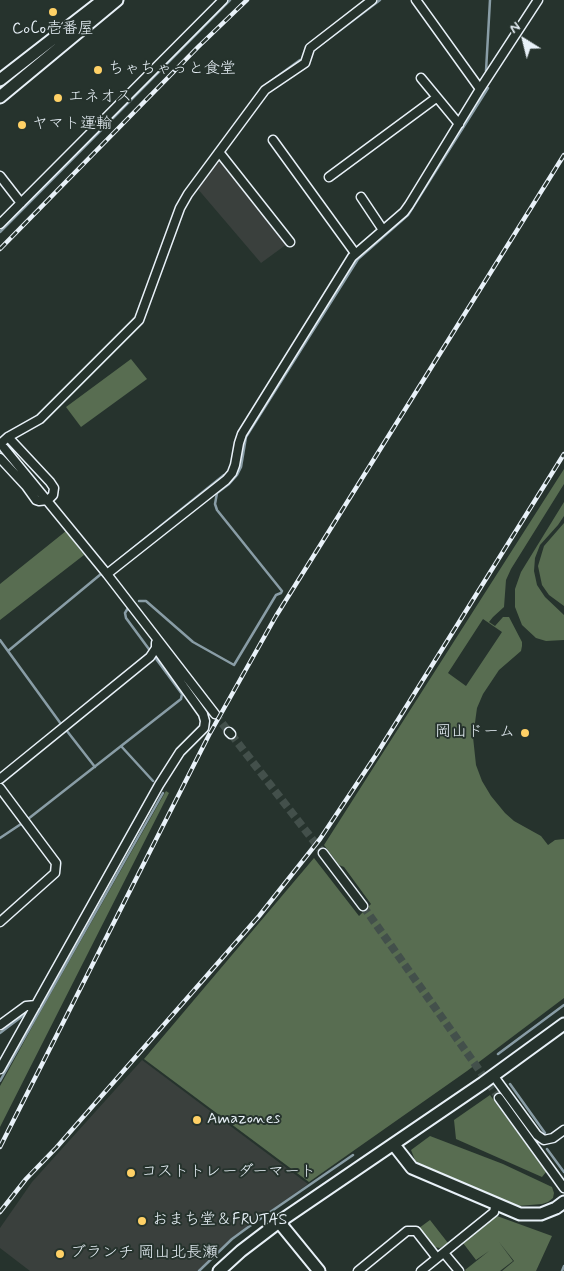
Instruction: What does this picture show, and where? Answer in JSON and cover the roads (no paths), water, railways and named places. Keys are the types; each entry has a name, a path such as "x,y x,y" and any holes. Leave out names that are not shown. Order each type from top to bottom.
{"street":[{"path":"0,80 103,0"},
{"path":"0,97 117,0"},
{"path":"0,224 223,0"},
{"path":"215,714 108,574 2,446 8,437 40,419 139,320 180,208 220,152 266,90 305,63 310,48 372,0"},
{"path":"416,0 480,88"},
{"path":"108,574 226,480 232,473 236,465 242,434 355,253 404,212 480,88 538,0"},
{"path":"422,78 458,124"},
{"path":"329,177 436,98"},
{"path":"273,140 355,253"},
{"path":"220,152 290,242"},
{"path":"0,176 21,203"},
{"path":"361,196 383,230"},
{"path":"0,458 26,486 36,500 39,502 48,500 52,495 54,488 50,482 8,437"},
{"path":"0,779 153,652 157,636"},
{"path":"0,1068 159,785 180,752 204,728 203,714 153,652"},
{"path":"0,788 56,864 55,873 0,922"},
{"path":"323,853 362,906"},
{"path":"0,1025 26,1006 36,1005"},
{"path":"219,1271 241,1251 279,1222 394,1145 564,1024"},
{"path":"493,1075 537,1135 544,1140 553,1138 564,1130"},
{"path":"499,1098 564,1188"},
{"path":"394,1145 412,1168 520,1214 541,1214 556,1208 564,1202"},
{"path":"421,1271 494,1212 496,1203"},
{"path":"279,1222 319,1271"},
{"path":"358,1271 407,1231 416,1231 437,1258"},
{"path":"444,1252 459,1271"}],"waterway":[{"path":"0,232 230,0"},
{"path":"314,50 380,0"},
{"path":"486,71 490,0"},
{"path":"267,84 300,60"},
{"path":"139,601 146,601 193,642 234,665 276,595 282,591 217,510 215,504 217,493 237,475 241,467 246,437 358,259 408,215 488,88"},
{"path":"112,565 224,475"},
{"path":"8,651 101,574"},
{"path":"28,819 181,699 182,694 126,618 125,613 128,608"},
{"path":"0,640 61,724"},
{"path":"67,731 95,767"},
{"path":"121,746 153,781"},
{"path":"0,1081 163,793"},
{"path":"0,838 21,824"},
{"path":"498,1054 564,1005"},
{"path":"0,1033 25,1014"},
{"path":"510,1084 545,1133"},
{"path":"547,1149 564,1172"},
{"path":"199,1271 232,1239 353,1155"},
{"path":"562,1271 564,1266"}],"tunnel":[{"path":"215,714 229,732"},
{"path":"231,734 323,853"},
{"path":"363,906 499,1098"}],"railway":[{"path":"0,249 198,47 247,0"},
{"path":"0,1147 209,735 276,616 564,155"},
{"path":"0,1212 26,1179 56,1148 259,916 320,839 376,755 564,454"}],"place":[{"name":"CoCo壱番屋","path":"53,12"},
{"name":"ちゃちゃっと食堂","path":"98,70"},
{"name":"エネオス","path":"58,98"},
{"name":"ヤマト運輸","path":"22,125"},
{"name":"岡山ドーム","path":"525,733"},
{"name":"Amazones","path":"197,1120"},
{"name":"コストトレーダーマート","path":"131,1173"},
{"name":"おまち堂＆FRUTAS","path":"142,1221"},
{"name":"ブランチ 岡山北長瀬","path":"60,1254"}]}
